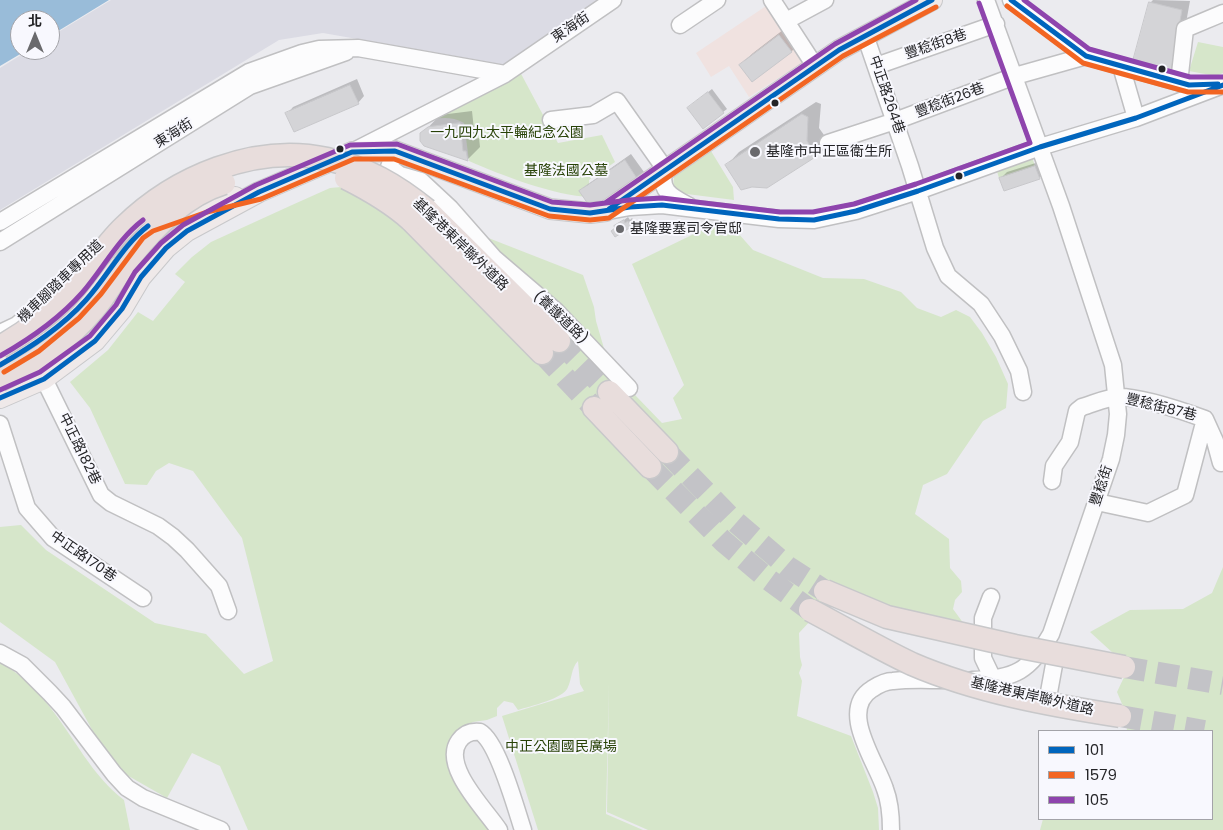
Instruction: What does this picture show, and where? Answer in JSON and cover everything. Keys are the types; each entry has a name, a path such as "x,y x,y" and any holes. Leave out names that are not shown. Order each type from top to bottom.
{"highway":[{"name":"基隆港東岸聯外道路","path":"0,347 24,332 69,294 123,228 161,196 190,180 240,162 274,156 301,156 326,159 352,166 382,179 401,190 419,215 550,347"},
{"name":"基隆港東岸聯外道路","path":"0,380 24,369 78,328 94,309 130,258 157,226 198,194 221,184 251,174 321,172 345,178 367,188 395,206 419,215"},
{"path":"611,396 667,452"},
{"path":"611,396 650,467"},
{"path":"825,591 887,617 961,635 1124,667"},
{"name":"基隆港東岸聯外道路","path":"810,610 912,664 983,688 1047,703 1120,716"}],"main road":[{"path":"0,398 44,379 96,341 122,309 141,277 166,248 187,231 259,192 352,152 395,150 550,209 590,213 606,211 839,50 932,0"},
{"path":"0,365 35,345 74,312 95,289 138,233 150,224 205,205 259,192"}],"street":[{"name":"東海街","path":"352,152 505,74 613,0"},
{"path":"680,25 717,0"},
{"path":"772,0 815,66"},
{"path":"786,21 826,0"},
{"name":"豐稔街","path":"891,830 889,804 885,788 860,729 857,716 866,692 878,684 893,680 993,680 1005,677 1030,664 1051,634 1097,502 1116,436 1118,414 1114,365 1040,147 986,0"},
{"path":"1010,0 1086,56 1190,85 1223,84"},
{"path":"1174,81 1180,74 1185,29 1223,13"},
{"name":"豐稔街8巷","path":"876,66 996,24"},
{"name":"中正路264巷","path":"865,35 918,191 935,248 948,276 981,304 1002,336 1019,371 1023,392"},
{"name":"東海街","path":"0,222 249,72 319,49 358,48 505,74"},
{"name":"東海街","path":"0,242 250,86 358,48"},
{"name":"豐稔街26巷","path":"828,143 895,122 1015,76 1086,56"},
{"path":"1121,66 1136,118"},
{"path":"460,67 470,76 471,87 468,93"},
{"path":"1172,105 1179,94 1179,89 1174,81"},
{"path":"606,211 662,205 763,218 814,220 856,211 918,191 1040,147 1136,118 1223,84"},
{"path":"551,120 593,115 617,102 665,170 662,179 665,190 672,197 693,208"},
{"name":"(養護道路)","path":"395,150 389,167 400,175 421,181 450,208 494,258 556,310 611,396"},
{"name":"機車腳踏車專用道","path":"0,333 17,325 48,298 112,232 124,223 135,218 205,205"},
{"name":"中正路182巷","path":"44,379 101,495 111,504 158,526 173,537 187,550 218,586 228,611"},
{"path":"1052,481 1054,466 1070,442 1077,411 1082,407 1117,397"},
{"name":"豐稔街87巷","path":"1117,397 1180,410 1205,419 1216,441 1220,463"},
{"name":"豐稔街87巷","path":"1097,502 1148,513 1185,495 1205,419"},
{"name":"中正路170巷","path":"0,424 7,467 27,508 53,538 144,598"},
{"path":"991,597 982,618 982,658 993,680"},
{"path":"0,653 22,665 50,692 127,788 142,798 221,830"},
{"path":"1047,703 1056,654"},
{"path":"498,830 473,796 456,766 455,752 457,744 464,735 470,732 480,732 490,743 523,830"}],"shaded area":[{"path":"111,0 600,0 505,65 323,33 279,40 0,210 0,68 13,60 60,60 60,31"},
{"path":"769,4 805,61 749,97 729,66 711,77 696,53"}],"green space":[{"path":"1198,42 1223,47 1223,73 1216,76 1189,71"},
{"name":"一九四九太平輪紀念公園","path":"519,70 558,143 602,135 615,162 589,180 590,197 545,189 469,161 464,123 450,118 426,120"},
{"path":"711,151 733,187 734,200 679,193 673,187 674,177"},
{"path":"1032,157 1035,166 999,178 996,168"},
{"name":"中正公園國民廣場","path":"385,183 445,221 583,275 594,307 596,321 610,369 662,423 682,419 673,398 684,385 632,264 696,233 720,224 738,233 753,250 823,278 864,279 901,292 917,308 941,317 956,310 970,317 996,357 1008,384 1006,408 983,421 947,474 923,485 915,514 949,539 950,568 961,581 962,592 955,600 953,609 964,624 917,614 828,589 812,619 799,633 802,665 799,673 802,681 797,716 851,736 878,808 879,830 648,830 607,812 609,682 606,814 643,830 538,830 502,716 584,691 580,684 578,661 574,667 568,687 560,695 546,702 518,710 513,703 504,701 497,708 497,716 473,722 460,729 451,739 448,750 493,830 248,830 220,766 192,753 167,798 118,770 96,737 55,662 0,622 0,527 21,525 46,550 155,623 206,634 244,674 273,661 242,538 193,471 169,463 156,471 147,485 125,484 90,408 70,382 108,350 138,312 153,321 185,282 175,274 211,242 330,188"},
{"path":"1223,567 1223,830 1040,830 1043,820 1213,820 1213,730 1127,730 1125,711 1117,692 1126,673 1114,654 1090,632 1130,610 1183,609 1212,593"},
{"path":"0,662 20,676 39,694 102,780 124,800 130,830 0,830"}],"water":[{"path":"0,0 109,0 60,30 60,10 10,10 10,60 0,66"}],"building":[{"path":"1149,2 1182,10 1171,71 1133,61"},
{"path":"779,35 792,52 752,82 739,65"},
{"path":"350,85 359,104 294,132 285,113"},
{"path":"708,92 724,113 703,129 687,108"},
{"path":"802,114 808,117 807,141 817,156 767,188 752,187 741,190 725,165"},
{"path":"460,123 463,151 466,151 468,161 424,146 420,141 420,133 428,127"},
{"path":"625,160 638,180 593,211 579,191"},
{"path":"1035,166 1040,179 1004,191 999,178"},
{"name":"基隆要塞司令官邸","path":"624,220 625,223 628,221 631,227 615,237 611,231 615,228 614,226"}],"tunnel":[{"path":"559,341 609,392"},
{"path":"542,353 594,408"},
{"path":"667,452 730,517 788,567 825,591"},
{"path":"650,467 723,541 769,580 810,610"},
{"path":"1124,667 1223,684"},
{"path":"1120,716 1198,730"}],"transit line":[{"name":"105","path":"605,203 835,44 916,0"},
{"name":"101","path":"609,209 839,50 932,0"},
{"name":"101","path":"1011,0 1086,56 1189,85 1218,84"},
{"name":"105","path":"1024,0 1089,49 1190,77 1223,77"},
{"name":"105","path":"0,390 40,372 90,336 116,305 135,272 161,243 183,225 256,185 350,145 397,144 552,202 590,205 662,198 780,212 813,212 854,204 1030,143 979,3"},
{"name":"1579","path":"1007,6 1083,63 1188,92 1223,92"},
{"name":"1579","path":"4,372 39,351 79,318 101,294 143,238 153,231 207,212 261,199 354,159 394,159 549,216 590,220 609,218 843,56 936,7"},
{"name":"101","path":"0,398 44,379 95,341 122,309 141,277 166,248 187,231 259,192 352,152 395,151 550,209 590,213 630,207 662,205 779,219 814,220 856,211 918,191 1040,147 1136,118 1223,85"},
{"name":"105","path":"0,356 22,343 64,311 90,284 125,236 143,220"},
{"name":"101","path":"0,365 46,336 77,310 94,291 130,243 148,226"}],"place":[{"name":"基隆市中正區衛生所","path":"755,152"},
{"name":"基隆要塞司令官邸","path":"620,229"}],"park label":[{"name":"基隆法國公墓","path":"566,171"}]}
